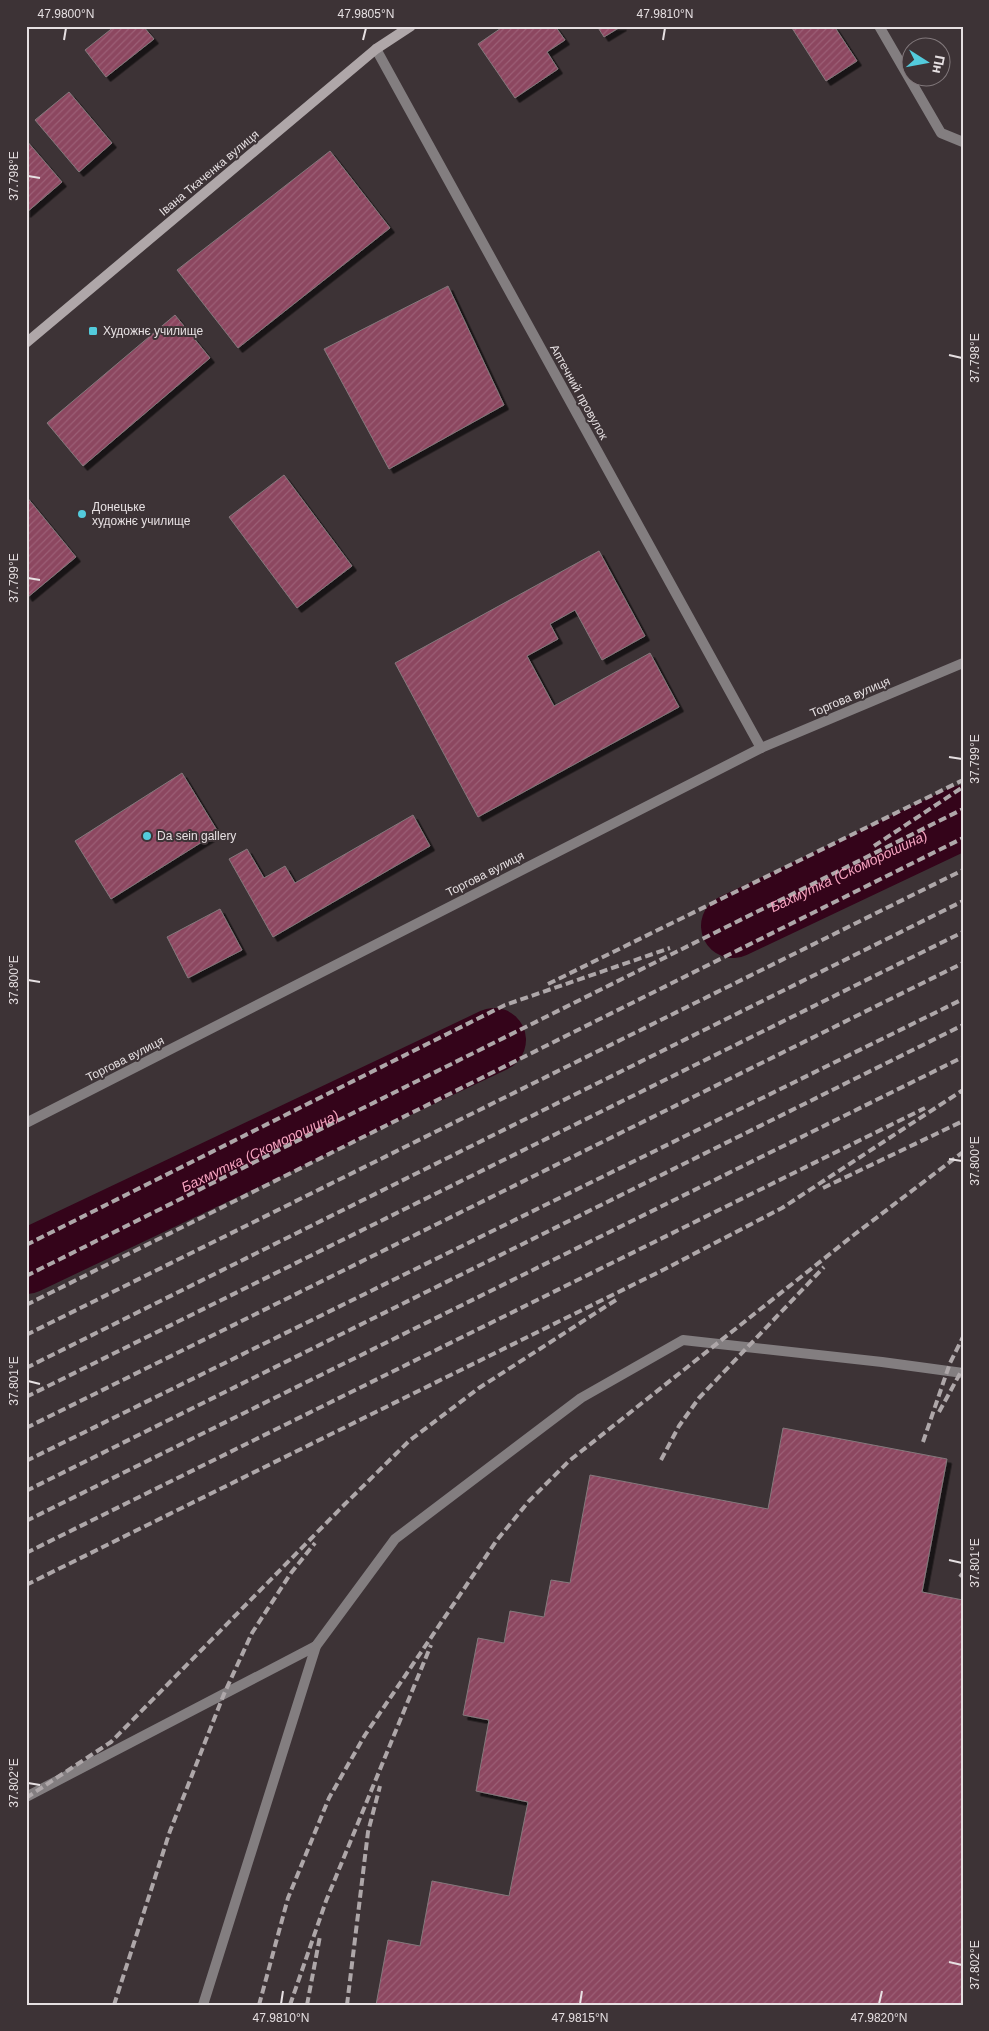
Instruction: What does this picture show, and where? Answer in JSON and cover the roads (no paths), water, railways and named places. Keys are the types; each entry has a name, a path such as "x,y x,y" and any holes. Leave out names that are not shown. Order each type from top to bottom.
{"main road":[{"name":"Івана Ткаченка вулиця","path":"26,343 376,49 411,26"}],"street":[{"path":"879,26 941,133 963,142"},
{"name":"Аптечний провулок","path":"376,49 761,748"},
{"name":"Торгова вулиця","path":"26,1123 761,748 963,663"},
{"path":"203,2005 316,1646 394,1539 581,1398 683,1340 963,1373"},
{"path":"26,1797 316,1646"}],"waterway":[{"name":"Бахмутка (Скоморошина)","path":"733,926 963,817"},
{"name":"Бахмутка (Скоморошина)","path":"26,1262 494,1040"}],"railway":[{"path":"548,984 963,780"},
{"path":"874,846 963,787"},
{"path":"26,1276 963,809"},
{"path":"26,1305 963,838"},
{"path":"26,1335 963,870"},
{"path":"26,1368 963,901"},
{"path":"26,1397 963,932"},
{"path":"26,1245 505,1005 670,948"},
{"path":"26,1428 963,963"},
{"path":"26,1461 963,999"},
{"path":"26,1491 963,1025"},
{"path":"26,1521 963,1057"},
{"path":"26,1585 663,1270 782,1208 963,1090"},
{"path":"26,1553 925,1108"},
{"path":"823,1188 963,1121"},
{"path":"259,2005 288,1898 329,1798 365,1735 497,1540 529,1501 569,1461 855,1234 963,1152"},
{"path":"661,1460 679,1426 699,1398 824,1267"},
{"path":"26,1798 111,1742 409,1441 479,1388 619,1298"},
{"path":"923,1442 950,1363 963,1337"},
{"path":"939,1412 963,1368"},
{"path":"114,2005 170,1831 224,1694 252,1633 291,1573 315,1543"},
{"path":"960,1577 963,1573"},
{"path":"290,2005 326,1901 431,1645"},
{"path":"347,2005 368,1832 380,1786"},
{"path":"307,2005 320,1936"}],"place":[{"name":"Художнє училище","path":"93,331"},
{"name":"Донецьке художнє училище","path":"82,514"},
{"name":"Da sein gallery","path":"147,836"}]}
